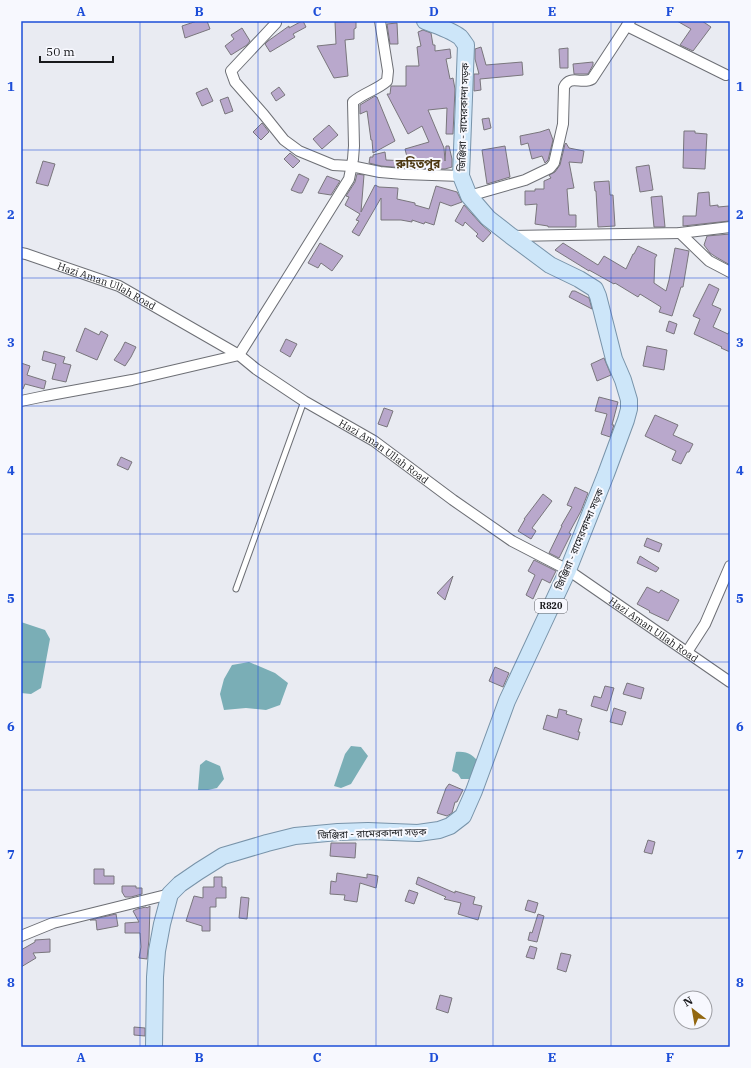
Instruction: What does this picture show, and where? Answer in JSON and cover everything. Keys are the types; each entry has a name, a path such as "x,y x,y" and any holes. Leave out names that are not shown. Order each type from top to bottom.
{"main road":[{"name":"জিঞ্জিরা - রামেরকান্দা সড়ক","path":"170,894 180,884 223,856 267,842 295,836 338,832 368,831 418,833 439,830 450,826 463,816 474,791 507,701 568,570 626,420 629,409 629,400 623,380 614,359 595,289 550,265 488,218 469,196 461,176 466,45 453,33 438,25 425,21"},
{"path":"154,1047 155,977 157,957 162,924 170,894"}],"street":[{"path":"21,401 132,380 238,355 349,179 354,146 353,102 387,81 388,71 380,21"},
{"path":"276,23 231,71 235,82 284,140 299,151 333,165 352,166 380,172 461,176"},
{"path":"469,196 526,180 550,168 554,162 563,124 565,84 572,80 590,81 629,24 726,75"},
{"path":"511,236 680,233 730,227"},
{"path":"680,233 709,261 730,272"},
{"name":"Hazi Aman Ullah Road","path":"21,253 119,286 238,355 256,370 304,401 374,441 453,500 512,541 568,570 730,682"},
{"path":"687,652 705,624 730,566"},
{"path":"21,936 54,923 170,894"}],"lane":[{"path":"236,589 304,401"}],"water":[{"path":"21,622 45,630 50,639 41,688 31,694 21,693"},
{"path":"249,662 275,673 288,683 280,705 266,710 246,708 224,710 220,694 224,679 232,665"},
{"path":"351,746 361,747 368,756 351,784 341,788 334,786 345,754"},
{"path":"456,752 467,753 480,764 477,776 469,779 461,779 458,774 452,771"},
{"path":"206,760 220,766 224,779 217,788 198,790 200,765"}],"building":[{"path":"197,21 207,21 210,29 185,38 182,26"},
{"path":"302,21 306,27 293,34 295,37 270,52 265,44 268,41 289,26 289,28"},
{"path":"356,21 354,39 345,40 348,76 334,78 317,46 336,44 335,22"},
{"path":"677,21 702,21 711,27 693,51 680,45 691,29"},
{"path":"397,23 398,44 390,44 387,24"},
{"path":"242,28 250,41 247,45 231,55 225,46 234,39 231,35"},
{"path":"423,30 431,33 433,45 435,45 435,51 450,49 451,58 446,59 450,79 453,78 455,89 453,134 446,134 447,108 428,110 444,148 445,161 446,146 449,146 452,167 445,169 403,168 381,166 369,163 370,157 385,152 386,160 408,161 405,149 429,142 422,126 408,134 387,94 390,94 391,86 406,86 406,66 419,66 417,47 421,46 418,32"},
{"path":"481,47 486,65 522,62 523,75 480,79 481,90 474,91 474,74 479,74 475,59 475,49"},
{"path":"568,48 568,68 560,68 559,49"},
{"path":"593,62 588,74 574,74 573,64"},
{"path":"279,87 285,95 276,101 271,93"},
{"path":"207,88 213,101 202,106 196,93"},
{"path":"375,96 377,97 395,141 373,153 367,111 360,114 360,105"},
{"path":"228,97 233,111 225,114 220,100"},
{"path":"489,118 491,128 484,130 482,119"},
{"path":"262,123 269,132 261,140 253,132"},
{"path":"329,125 338,135 322,149 313,139"},
{"path":"549,129 553,140 548,160 545,163 542,156 532,159 528,143 521,145 520,136"},
{"path":"684,131 695,131 695,133 707,134 705,169 683,168"},
{"path":"566,143 569,148 584,151 582,163 569,162 574,188 567,189 569,215 576,215 576,227 548,227 535,224 537,204 525,205 525,191 544,189 544,181 551,178 549,175 555,172 560,165"},
{"path":"505,146 510,177 487,184 482,150"},
{"path":"290,153 300,161 293,168 284,159"},
{"path":"43,161 55,164 48,186 36,183"},
{"path":"649,165 653,190 640,192 636,167"},
{"path":"299,174 309,179 302,193 291,190"},
{"path":"357,174 364,175 361,212 375,185 379,187 398,188 397,199 415,203 415,205 429,209 436,186 457,192 462,202 451,206 440,202 434,225 425,222 424,224 412,220 412,222 401,220 381,220 381,198 359,236 352,232 359,221 356,220 360,214 345,205 349,197 346,196 355,182"},
{"path":"327,176 340,181 331,195 318,193"},
{"path":"609,181 610,195 613,195 615,226 598,227 594,182"},
{"path":"709,192 710,206 729,206 729,221 683,226 683,216 696,216 698,193"},
{"path":"662,196 665,227 654,227 651,197"},
{"path":"464,205 491,233 483,242 476,236 478,234 465,222 463,226 455,221"},
{"path":"730,234 730,265 710,253 704,245 707,236"},
{"path":"320,243 343,256 332,271 321,263 318,268 308,263"},
{"path":"563,243 598,265 604,256 626,269 638,246 657,255 655,258 654,283 666,291 675,248 689,251 683,287 681,287 672,316 659,312 661,307 640,294 638,297 615,283 614,284 589,271 555,250"},
{"path":"709,284 719,289 712,305 721,309 713,327 728,334 730,330 730,352 694,334 700,319 693,316"},
{"path":"572,291 589,298 592,309 569,297"},
{"path":"669,321 677,324 674,334 666,331"},
{"path":"85,328 99,335 101,331 108,335 97,360 76,351"},
{"path":"286,339 297,344 290,357 280,351"},
{"path":"125,342 136,347 125,366 114,360"},
{"path":"647,346 667,350 664,370 643,366"},
{"path":"44,351 65,357 63,363 71,365 66,382 52,379 56,364 42,360"},
{"path":"604,358 611,375 597,381 591,364"},
{"path":"21,363 30,366 27,375 46,381 44,389 25,384 23,389 21,389"},
{"path":"599,397 618,402 612,425 614,425 610,437 601,434 607,414 595,411"},
{"path":"384,408 393,411 387,427 378,424"},
{"path":"655,415 678,425 673,435 693,444 681,464 672,460 676,451 645,436"},
{"path":"121,457 132,462 128,470 117,465"},
{"path":"575,487 588,493 559,558 549,553 561,526 572,507 567,505"},
{"path":"543,494 552,501 532,528 536,531 531,539 518,531 524,519"},
{"path":"647,538 662,544 659,552 644,546"},
{"path":"640,556 659,568 656,572 637,563"},
{"path":"534,560 556,571 550,583 542,579 533,599 526,595 535,575 528,571"},
{"path":"453,576 445,600 437,593"},
{"path":"647,587 659,593 661,590 679,600 668,621 649,612 650,611 637,604"},
{"path":"495,667 509,673 503,687 489,681"},
{"path":"627,683 644,688 641,699 623,694"},
{"path":"605,686 614,688 607,711 591,706 594,696 601,698"},
{"path":"614,708 626,712 622,725 610,722"},
{"path":"559,709 567,711 566,714 582,719 578,732 580,732 578,740 543,729 547,715 557,718"},
{"path":"449,784 463,790 457,802 455,802 452,813 447,816 437,813 446,788"},
{"path":"648,840 655,842 652,854 644,852"},
{"path":"331,843 356,843 355,858 330,856"},
{"path":"94,869 104,869 104,876 114,876 114,884 94,884"},
{"path":"337,873 367,878 367,874 378,876 376,888 360,883 357,902 344,900 345,895 330,894 331,881 336,882"},
{"path":"214,877 222,877 222,887 226,887 226,898 216,898 216,907 210,907 210,931 202,931 202,926 186,921 194,896 203,898 203,887 214,887"},
{"path":"418,877 455,893 455,891 475,897 473,904 482,906 478,920 458,914 461,903 444,899 446,897 416,884"},
{"path":"122,886 136,886 136,888 142,888 142,894 125,897 122,892"},
{"path":"409,890 418,893 414,904 405,901"},
{"path":"241,897 249,898 247,919 239,918"},
{"path":"528,900 538,903 535,913 525,910"},
{"path":"150,906 147,959 139,958 141,947 140,933 125,933 125,923 139,922 133,911"},
{"path":"116,914 118,926 97,930 96,920 90,920"},
{"path":"538,914 544,916 537,942 528,940 530,932 532,933"},
{"path":"50,939 50,952 33,953 36,958 21,967 21,950 35,942 35,940"},
{"path":"530,946 537,948 534,959 526,957"},
{"path":"561,953 571,955 566,972 557,969"},
{"path":"440,995 452,998 448,1013 436,1009"},
{"path":"134,1027 145,1028 145,1036 134,1035"}],"district":[{"name":"রুহিতপুর","path":"418,164"}]}
